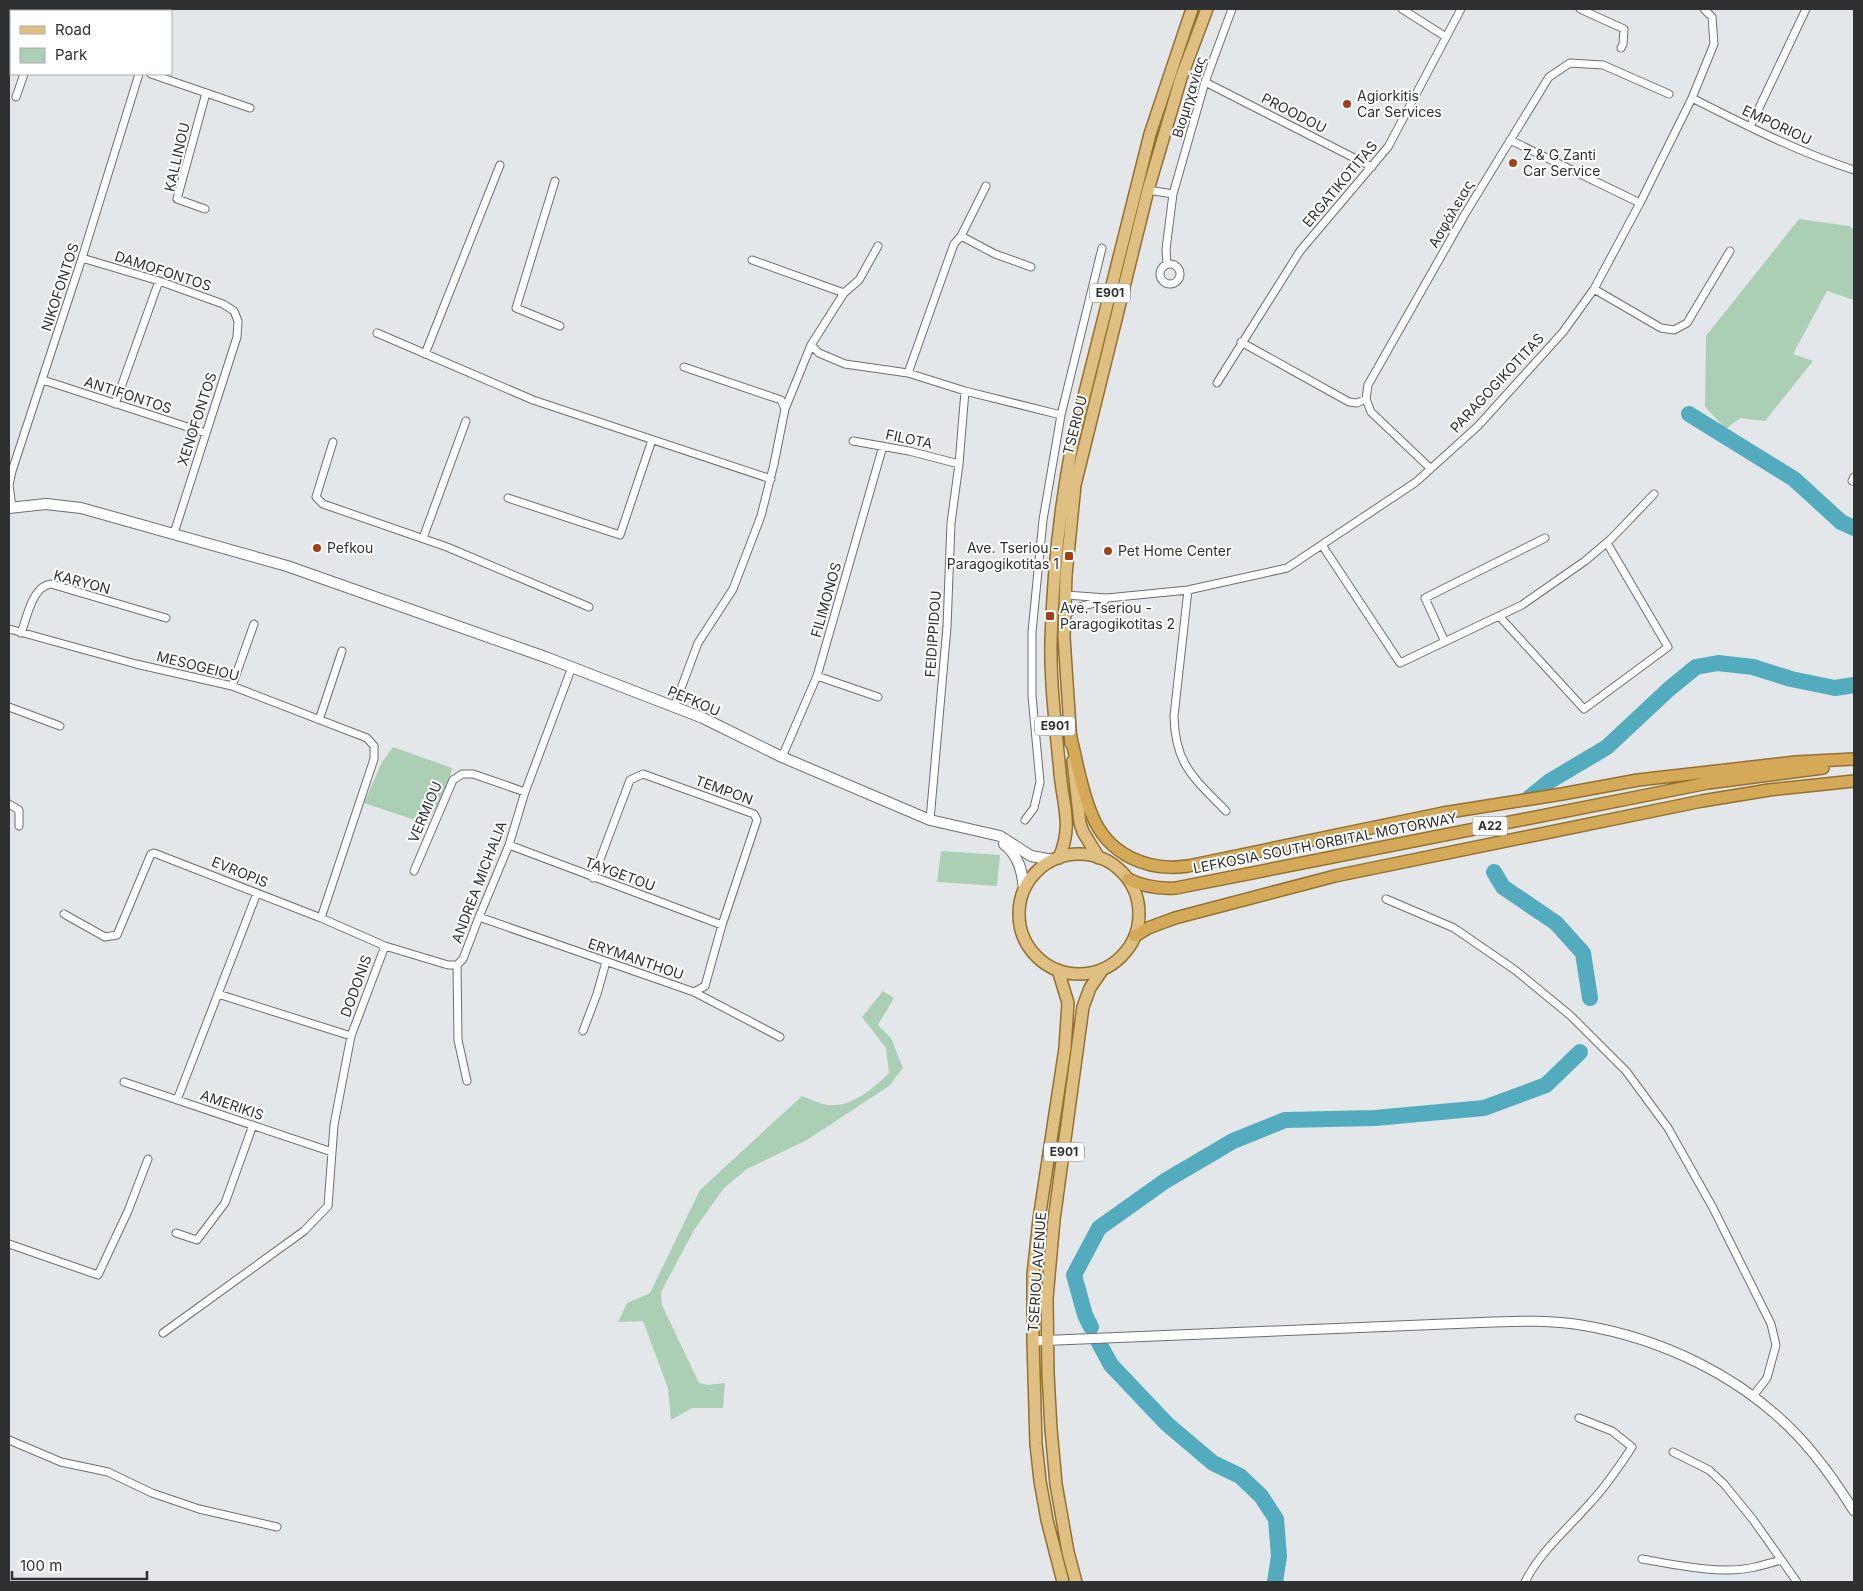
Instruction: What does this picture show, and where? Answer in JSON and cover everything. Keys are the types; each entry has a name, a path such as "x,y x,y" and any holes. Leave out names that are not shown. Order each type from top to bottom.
{"highway":[{"path":"1070,734 1089,809 1102,832 1113,846 1127,857 1152,866 1168,868 1188,866 1444,813 1638,780 1796,762 1854,759"},
{"name":"LEFKOSIA SOUTH ORBITAL MOTORWAY","path":"1128,879 1151,887 1176,888 1708,783 1819,768 1854,766"},
{"name":"A22","path":"1136,936 1148,928 1175,918 1335,876 1702,801 1788,788 1854,781"}],"main road":[{"name":"TSERIOU","path":"1056,859 1067,834 1066,811 1055,725 1051,641 1053,583 1064,488 1073,440 1150,134 1192,9"},
{"name":"TSERIOU","path":"1098,858 1087,840 1080,823 1065,668 1066,575 1075,485 1148,190 1180,78 1207,9"},
{"name":"PEFKOU","path":"11,508 46,504 81,508 287,566 572,667 703,718 782,757 930,820 990,834 1007,840 1031,856 1056,859"},
{"name":"PEFKOU","path":"990,834 1002,842 1017,858 1024,889"},
{"path":"1073,854 1098,858 1113,864 1128,879 1137,897 1140,918 1136,936 1126,952 1112,965 1094,972 1076,974 1058,970 1041,961 1028,947 1021,930 1019,910 1024,889 1036,872 1056,859 1073,854"},
{"name":"TSERIOU AVENUE","path":"1076,1582 1068,1552 1056,1484 1051,1429 1047,1298 1054,1220 1083,1007 1090,988 1103,969"},
{"name":"TSERIOU AVENUE","path":"1058,970 1068,1003 1065,1048 1038,1228 1033,1275 1033,1342 1036,1444 1040,1481 1047,1520 1063,1582"}],"street":[{"name":"Βιομηχανίας","path":"1167,264 1166,249 1173,194 1205,82 1232,9"},
{"path":"1402,9 1446,37"},
{"name":"ERGATIKOTITAS","path":"1217,383 1300,251 1388,147 1461,9"},
{"path":"1580,9 1624,28 1621,48"},
{"name":"PARAGOGIKOTITAS","path":"1066,595 1107,598 1188,590 1287,568 1416,482 1484,419 1563,332 1594,289 1640,203 1692,98 1714,44 1712,17 1704,9"},
{"path":"1750,127 1806,9"},
{"name":"Ασφάλειας","path":"1366,399 1368,385 1372,377 1465,214 1549,77 1570,63 1603,65 1669,94"},
{"path":"16,97 24,75"},
{"name":"NIKOFONTOS","path":"11,508 9,485 12,471 43,380 139,75"},
{"path":"154,75 250,108"},
{"name":"PROODOU","path":"1205,82 1372,168"},
{"name":"KALLINOU","path":"205,209 177,199 206,93"},
{"name":"EMPORIOU","path":"1692,98 1750,127 1827,161 1854,170"},
{"path":"1510,140 1640,203"},
{"path":"425,354 500,165"},
{"path":"555,181 516,308 560,326"},
{"path":"908,373 954,244 961,236 986,186"},
{"path":"1148,190 1173,194"},
{"path":"961,236 995,254 1031,267"},
{"path":"674,707 698,643 733,588 761,516 786,409 811,345 844,294 859,280 878,246"},
{"path":"1025,820 1034,808 1040,782 1032,696 1032,632 1043,520 1061,415 1102,248"},
{"path":"1594,289 1661,328 1674,330 1687,323 1730,251"},
{"name":"DAMOFONTOS","path":"82,258 159,281 223,304 234,312"},
{"path":"752,260 844,294"},
{"path":"115,404 159,281"},
{"name":"XENOFONTOS","path":"174,533 237,337 238,321 234,312"},
{"path":"377,333 533,400 770,479"},
{"path":"1242,342 1349,402 1357,403 1366,399 1371,412 1430,468"},
{"path":"811,345 820,353 845,364 908,373 965,391 1061,415"},
{"path":"684,367 781,400 786,409"},
{"name":"ANTIFONTOS","path":"43,380 206,433"},
{"name":"FEIDIPPIDOU","path":"930,820 947,627 951,523 959,464 965,391"},
{"path":"423,538 466,421"},
{"path":"508,498 620,535 652,440"},
{"name":"FILOTA","path":"853,441 909,451 959,464"},
{"path":"333,442 316,497 323,504 423,538 589,607"},
{"name":"FILIMONOS","path":"782,757 817,676 883,446"},
{"path":"1322,545 1400,663 1522,605 1585,561 1607,543 1654,494"},
{"path":"1445,642 1425,598 1545,538"},
{"path":"1499,616 1584,709 1668,647 1607,543"},
{"name":"KARYON","path":"21,633 34,599 40,588 45,584 51,584 166,618"},
{"path":"1188,590 1174,716 1175,734 1180,756 1193,778 1226,811"},
{"path":"1065,617 1069,612 1077,608 1107,598"},
{"path":"232,686 254,624"},
{"name":"MESOGEIOU","path":"9,629 136,664 232,686 367,738 374,746 374,760 321,918"},
{"path":"319,720 342,652"},
{"name":"ANDREA MICHALIA","path":"467,1081 458,1040 457,965 463,959 478,917 509,845 525,792 572,667"},
{"path":"817,676 878,697"},
{"path":"9,707 60,726"},
{"name":"VERMIOU","path":"414,870 453,780 462,774 473,774 525,792"},
{"name":"TEMPON","path":"593,878 630,780 643,774 754,814 757,820 722,925 705,986 694,992"},
{"path":"9,804 20,810 19,826"},
{"name":"TAYGETOU","path":"509,845 722,925"},
{"name":"EVROPIS","path":"64,914 105,937 117,935 151,854 154,853 257,892 385,946 448,965 457,965"},
{"path":"177,1100 257,892"},
{"path":"1386,899 1454,928 1515,970 1571,1016 1626,1071 1668,1128 1713,1208 1771,1324 1776,1345 1767,1378 1753,1396"},
{"name":"ERYMANTHOU","path":"478,917 694,992 780,1037"},
{"name":"DODONIS","path":"163,1333 304,1231 328,1206 334,1125 351,1036 385,946"},
{"path":"583,1031 597,994 606,962"},
{"path":"218,994 351,1036"},
{"name":"AMERIKIS","path":"124,1082 332,1152"},
{"path":"176,1233 197,1240 225,1203 253,1125"},
{"path":"9,1244 98,1275 128,1211 148,1158"},
{"path":"1033,1342 1338,1327 1544,1321 1579,1324 1633,1336 1668,1350 1708,1369 1753,1396 1772,1410 1798,1435 1826,1468 1854,1511"},
{"path":"1525,1582 1544,1552 1612,1477 1632,1447 1612,1431 1579,1418"},
{"path":"9,1440 61,1462 108,1472 152,1493 198,1509 277,1527"},
{"path":"1673,1452 1709,1470 1724,1484 1754,1520 1797,1582"},
{"path":"1642,1559 1716,1569 1753,1568 1781,1560"}],"green space":[{"path":"1799,219 1849,226 1854,229 1854,300 1827,291 1793,354 1813,361 1765,421 1740,418 1726,429 1705,407 1706,336"},
{"path":"393,747 452,768 448,785 427,824 364,803 382,762"},
{"path":"941,851 1000,855 997,886 937,882"},
{"path":"883,991 894,998 878,1025 891,1038 903,1068 889,1086 807,1140 747,1169 724,1188 694,1230 661,1292 662,1305 699,1383 708,1385 725,1383 723,1408 692,1408 671,1420 668,1388 643,1321 618,1322 627,1303 650,1293 700,1190 802,1096 828,1105 845,1103 869,1091 889,1073 886,1048 862,1017"}],"waterway":[{"path":"1689,414 1794,479 1841,522 1854,528"},
{"path":"1529,798 1550,781 1607,747 1669,689 1696,667 1718,663 1753,667 1791,679 1835,688 1854,685"},
{"path":"1494,872 1503,887 1556,923 1583,953 1590,998"},
{"path":"1091,1327 1085,1315 1074,1275 1099,1228 1165,1181 1233,1141 1285,1120 1375,1118 1484,1108 1546,1085 1580,1052"},
{"path":"1099,1343 1111,1365 1167,1424 1213,1463 1240,1476 1261,1496 1276,1519 1279,1556 1275,1582"}],"place":[{"name":"Agiorkitis Car Services","path":"1347,104"},
{"name":"Z & G Zanti Car Service","path":"1513,163"},
{"name":"Pefkou","path":"317,548"},
{"name":"Pet Home Center","path":"1108,551"},
{"name":"Ave. Tseriou - Paragogikotitas 1","path":"1069,556"},
{"name":"Ave. Tseriou - Paragogikotitas 2","path":"1050,616"}]}
